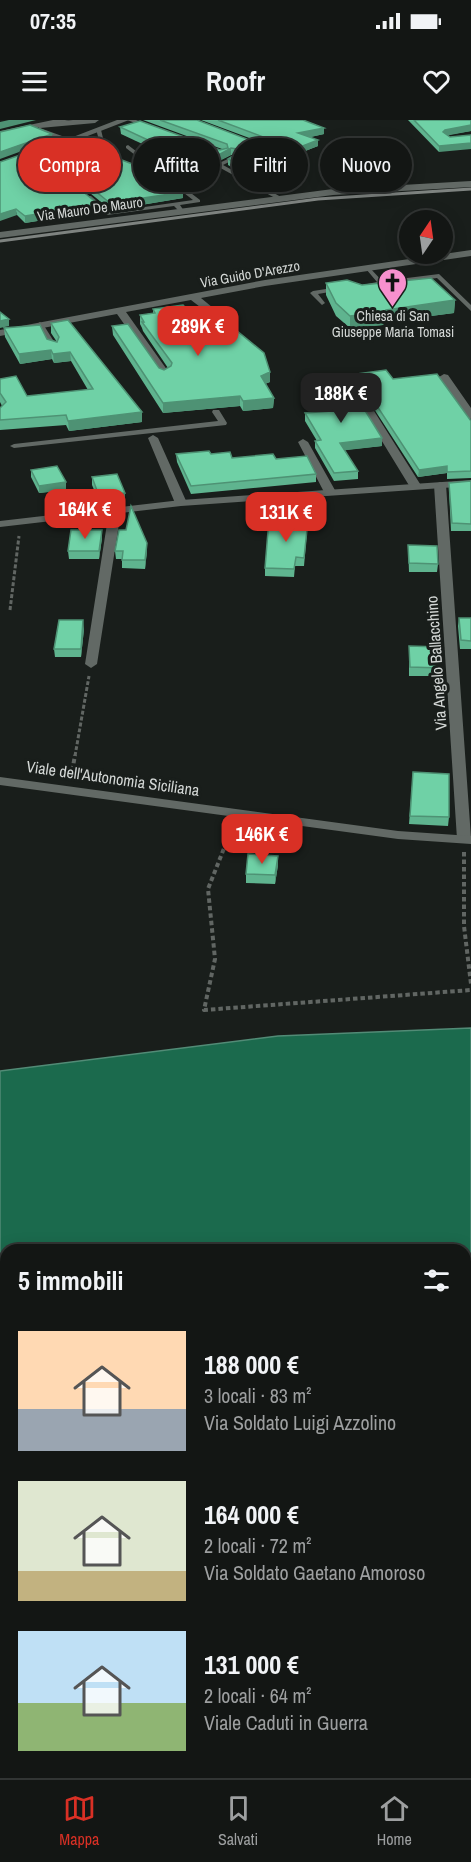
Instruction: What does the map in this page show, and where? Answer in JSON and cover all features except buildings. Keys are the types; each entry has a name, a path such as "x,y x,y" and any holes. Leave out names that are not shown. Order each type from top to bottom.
{"street":[{"path":"42,126 65,120"},
{"path":"0,134 95,120"},
{"path":"76,138 125,120"},
{"path":"24,129 42,131 59,138"},
{"name":"Via Mauro De Mauro","path":"0,235 178,208 344,191 471,184"},
{"name":"Via Guido D'Arezzo","path":"0,333 265,283 471,253"},
{"path":"194,297 239,334"},
{"path":"119,310 165,374"},
{"path":"444,377 471,416"},
{"path":"352,384 416,487"},
{"path":"152,435 181,503"},
{"path":"303,442 330,492"},
{"path":"0,524 181,503 471,483"},
{"name":"Via Angelo Ballacchino","path":"440,485 468,839"},
{"path":"91,664 114,511"},
{"name":"Viale dell'Autonomia Siciliana","path":"0,781 398,835 468,839"}],"lane":[{"path":"130,120 158,129"},
{"path":"98,130 101,138"},
{"path":"82,192 109,214 178,208 198,201 128,147"},
{"path":"232,159 218,165 232,173"},
{"path":"268,192 279,198"},
{"path":"369,269 382,284"},
{"path":"359,287 439,276 471,309"},
{"path":"322,303 313,293 347,288"},
{"path":"40,324 54,348"},
{"path":"14,446 152,435 223,423 216,412"}],"path":[{"path":"10,610 21,522"},
{"path":"69,790 91,664"},
{"path":"238,813 208,889 215,959 204,1010 471,990"},
{"path":"468,839 464,926 471,984"}],"shaded area":[{"path":"471,1028 471,1244 0,1244 0,1071 278,1036"}],"railway":[{"path":"0,241 318,199 471,189"}],"place":[{"name":"Chiesa di San Giuseppe Maria Tomasi","path":"393,308"}]}
